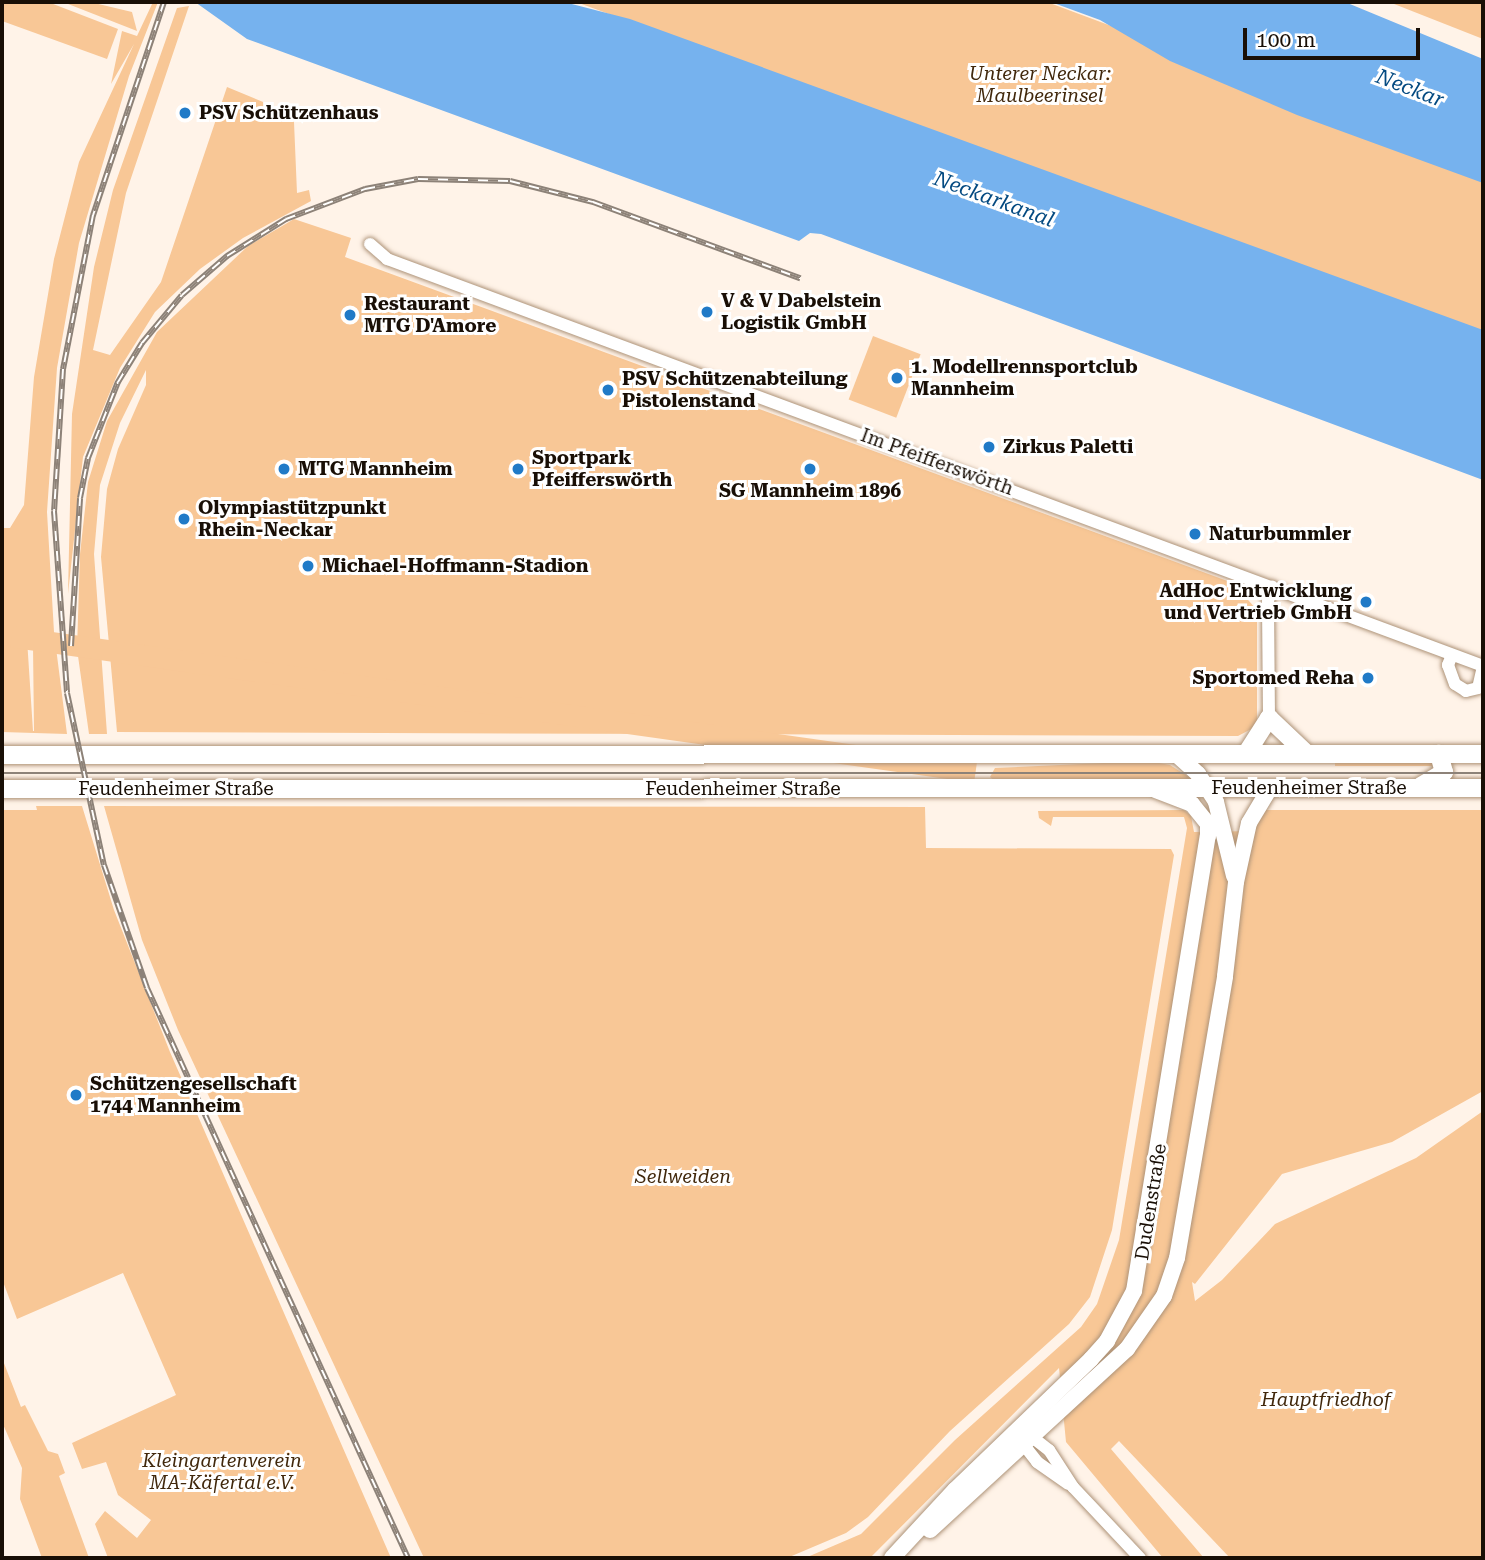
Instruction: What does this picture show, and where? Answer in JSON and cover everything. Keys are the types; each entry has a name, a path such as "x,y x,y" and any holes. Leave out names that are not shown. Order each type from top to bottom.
{"main road":[{"path":"1246,754 1269,718 1307,754"},
{"path":"1418,788 1442,776 1439,754"},
{"name":"Feudenheimer Straße","path":"2,755 1483,754"},
{"path":"987,788 984,770 1008,755"},
{"name":"Feudenheimer Straße","path":"2,789 1483,788"}],"street":[{"name":"Im Pfeifferswörth","path":"370,244 387,259 1483,666 1478,688 1466,691 1455,684 1448,665 1452,655"},
{"path":"1269,718 1268,601 1272,587"},
{"path":"1176,754 1209,788"},
{"name":"Dudenstraße","path":"893,1558 1107,1341 1134,1291 1142,1262 1208,836 1208,824 1192,804 1150,788"},
{"name":"Dudenstraße","path":"1209,788 1236,882"},
{"name":"Dudenstraße","path":"893,1558 1036,1436 1134,1341 1164,1296 1177,1258 1225,976 1236,882 1249,823 1270,788"},
{"path":"1017,1430 1036,1436 1073,1487 1140,1558"},
{"path":"1017,1430 1023,1448 1073,1487"}],"green space":[{"path":"2,2 48,2 118,29 107,59 2,21"},
{"path":"63,2 90,2 132,12 137,31"},
{"path":"153,2 158,2 129,76 79,243 57,368 47,512 54,632 67,734 2,732 2,528 10,528 24,505 34,377 54,259 79,162 134,44 111,84 122,31 137,36","holes":["27,639 33,646 34,731"]},
{"name":"Unterer Neckar: Maulbeerinsel","path":"576,2 1047,2 1483,165 1483,331"},
{"path":"1389,2 1483,2 1483,39"},
{"path":"189,6 126,193 93,350 110,355 161,282 227,87 290,113 294,122 297,193 309,190 311,201 243,238 200,269 155,312 120,368 83,457 68,594 72,414 94,267 113,190 177,8"},
{"name":"Sportpark Pfeifferswörth","path":"294,219 351,238 345,257 1233,583 1257,610 1257,726 1238,736 117,732 101,557 107,489 118,449 146,385 146,370 120,423 100,485 94,554 107,734 89,734 77,649 80,554 88,482 107,421 157,332 248,246"},
{"path":"873,336 921,354 896,418 849,399"},
{"path":"13,627 977,762 974,783 11,647"},
{"path":"1148,761 1170,765 1195,781 995,781 990,777 995,768"},
{"path":"1335,761 1437,761 1437,766 1335,766"},
{"name":"Kleingartenverein MA-Käfertal e.V.","path":"36,806 82,806 114,910 170,1052 391,1558 108,1558 95,1524 105,1511 137,1538 151,1520 118,1495 106,1462 82,1469 72,1443 176,1395 123,1273 17,1319 2,1279 2,810 37,810"},
{"name":"Sellweiden","path":"104,806 925,807 926,848 1171,849 1174,855 1112,1230 1090,1297 1069,1324 950,1431 868,1517 846,1533 787,1558 424,1558 178,1030 142,940"},
{"name":"Hauptfriedhof","path":"1184,810 1191,816 1194,832 1255,831 1261,810 1483,810 1483,1091 1392,1142 1282,1174 1195,1284 1192,1282 1195,1301 1222,1280 1275,1224 1416,1158 1483,1111 1483,1558 1230,1558 1119,1441 1111,1449 1204,1558 1163,1558 1066,1442 1062,1401 1035,1427 1062,1396 1059,1368 870,1558 805,1558 861,1534 955,1440 1081,1327 1097,1304 1119,1240 1187,828 1184,817 1053,817 1051,826 1039,818 1038,811"},
{"path":"2,1358 21,1407 25,1405 48,1451 58,1454 65,1473 59,1476 89,1558 42,1558 20,1499 22,1468 2,1422"}],"water":[{"name":"Neckarkanal","path":"195,2 564,2 630,19 1483,330 1483,480 821,234 810,233 799,241 247,39"},
{"name":"Neckar","path":"1051,2 1345,2 1483,59 1483,183 1297,115 1170,61 1100,20"}],"tram line":[{"path":"2,773 1483,773"}],"railway":[{"path":"164,2 93,215 63,369 54,511 67,693 104,865 147,988 408,1558"},
{"path":"71,646 80,498 88,458 118,382 142,343 182,295 227,256 286,219 365,189 418,179 510,181 593,202 800,278"}],"place":[{"name":"PSV Schützenhaus","path":"185,113"},
{"name":"V & V Dabelstein Logistik GmbH","path":"707,312"},
{"name":"Restaurant MTG D'Amore","path":"350,315"},
{"name":"1. Modellrennsportclub Mannheim","path":"897,378"},
{"name":"PSV Schützenabteilung Pistolenstand","path":"608,390"},
{"name":"Zirkus Paletti","path":"989,447"},
{"name":"MTG Mannheim","path":"284,469"},
{"name":"Sportpark Pfeifferswörth","path":"518,469"},
{"name":"SG Mannheim 1896","path":"810,469"},
{"name":"Olympiastützpunkt Rhein-Neckar","path":"184,519"},
{"name":"Naturbummler","path":"1195,534"},
{"name":"Michael-Hoffmann-Stadion","path":"308,566"},
{"name":"AdHoc Entwicklung und Vertrieb GmbH","path":"1366,602"},
{"name":"Sportomed Reha","path":"1368,678"},
{"name":"Schützengesellschaft 1744 Mannheim","path":"76,1095"}]}
